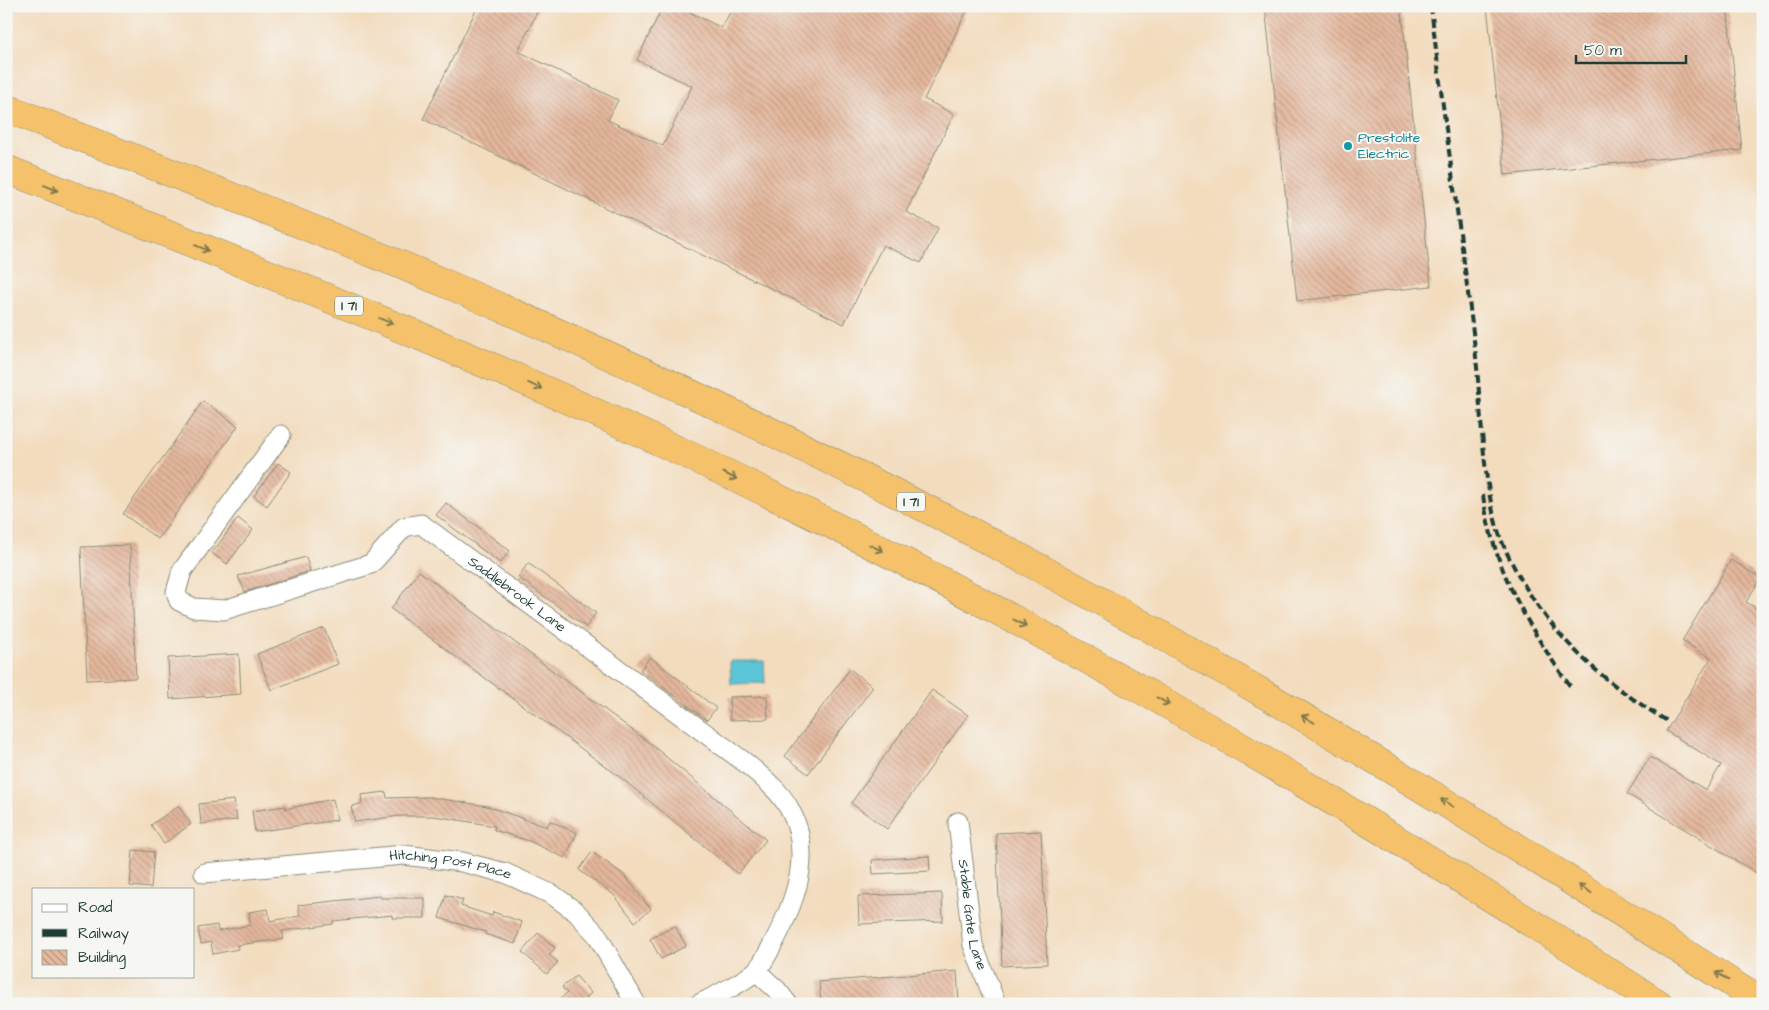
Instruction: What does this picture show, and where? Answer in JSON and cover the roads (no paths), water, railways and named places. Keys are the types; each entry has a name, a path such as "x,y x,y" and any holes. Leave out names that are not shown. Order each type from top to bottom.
{"highway":[{"name":"I 71","path":"6,108 449,285 711,403 960,526 1158,633 1359,749 1588,891 1763,1003"},
{"name":"I 71","path":"6,169 427,338 687,454 934,577 1130,682 1330,798 1659,1004"}],"street":[{"name":"Saddlebrook Lane","path":"281,435 182,571 176,592 179,601 194,608 224,610 371,564 404,527 421,524 747,764 780,794 789,807 800,837 802,869 796,893 780,930 756,971 699,1004"},
{"name":"Stable Gate Lane","path":"958,822 973,945 996,1004"},
{"name":"Hitching Post Place","path":"204,873 404,855 462,862 505,873 553,894 576,912 597,935 636,1004"},
{"path":"756,971 778,990 788,1004"}],"water":[{"path":"730,661 764,661 765,683 731,684"}],"railway":[{"path":"1431,6 1476,357 1484,458 1492,509 1499,533 1522,581 1556,629 1596,670 1643,706 1669,722"},
{"path":"1483,495 1488,522 1504,572 1540,642 1570,686"}],"place":[{"name":"Prestolite Electric","path":"1348,146"}]}
